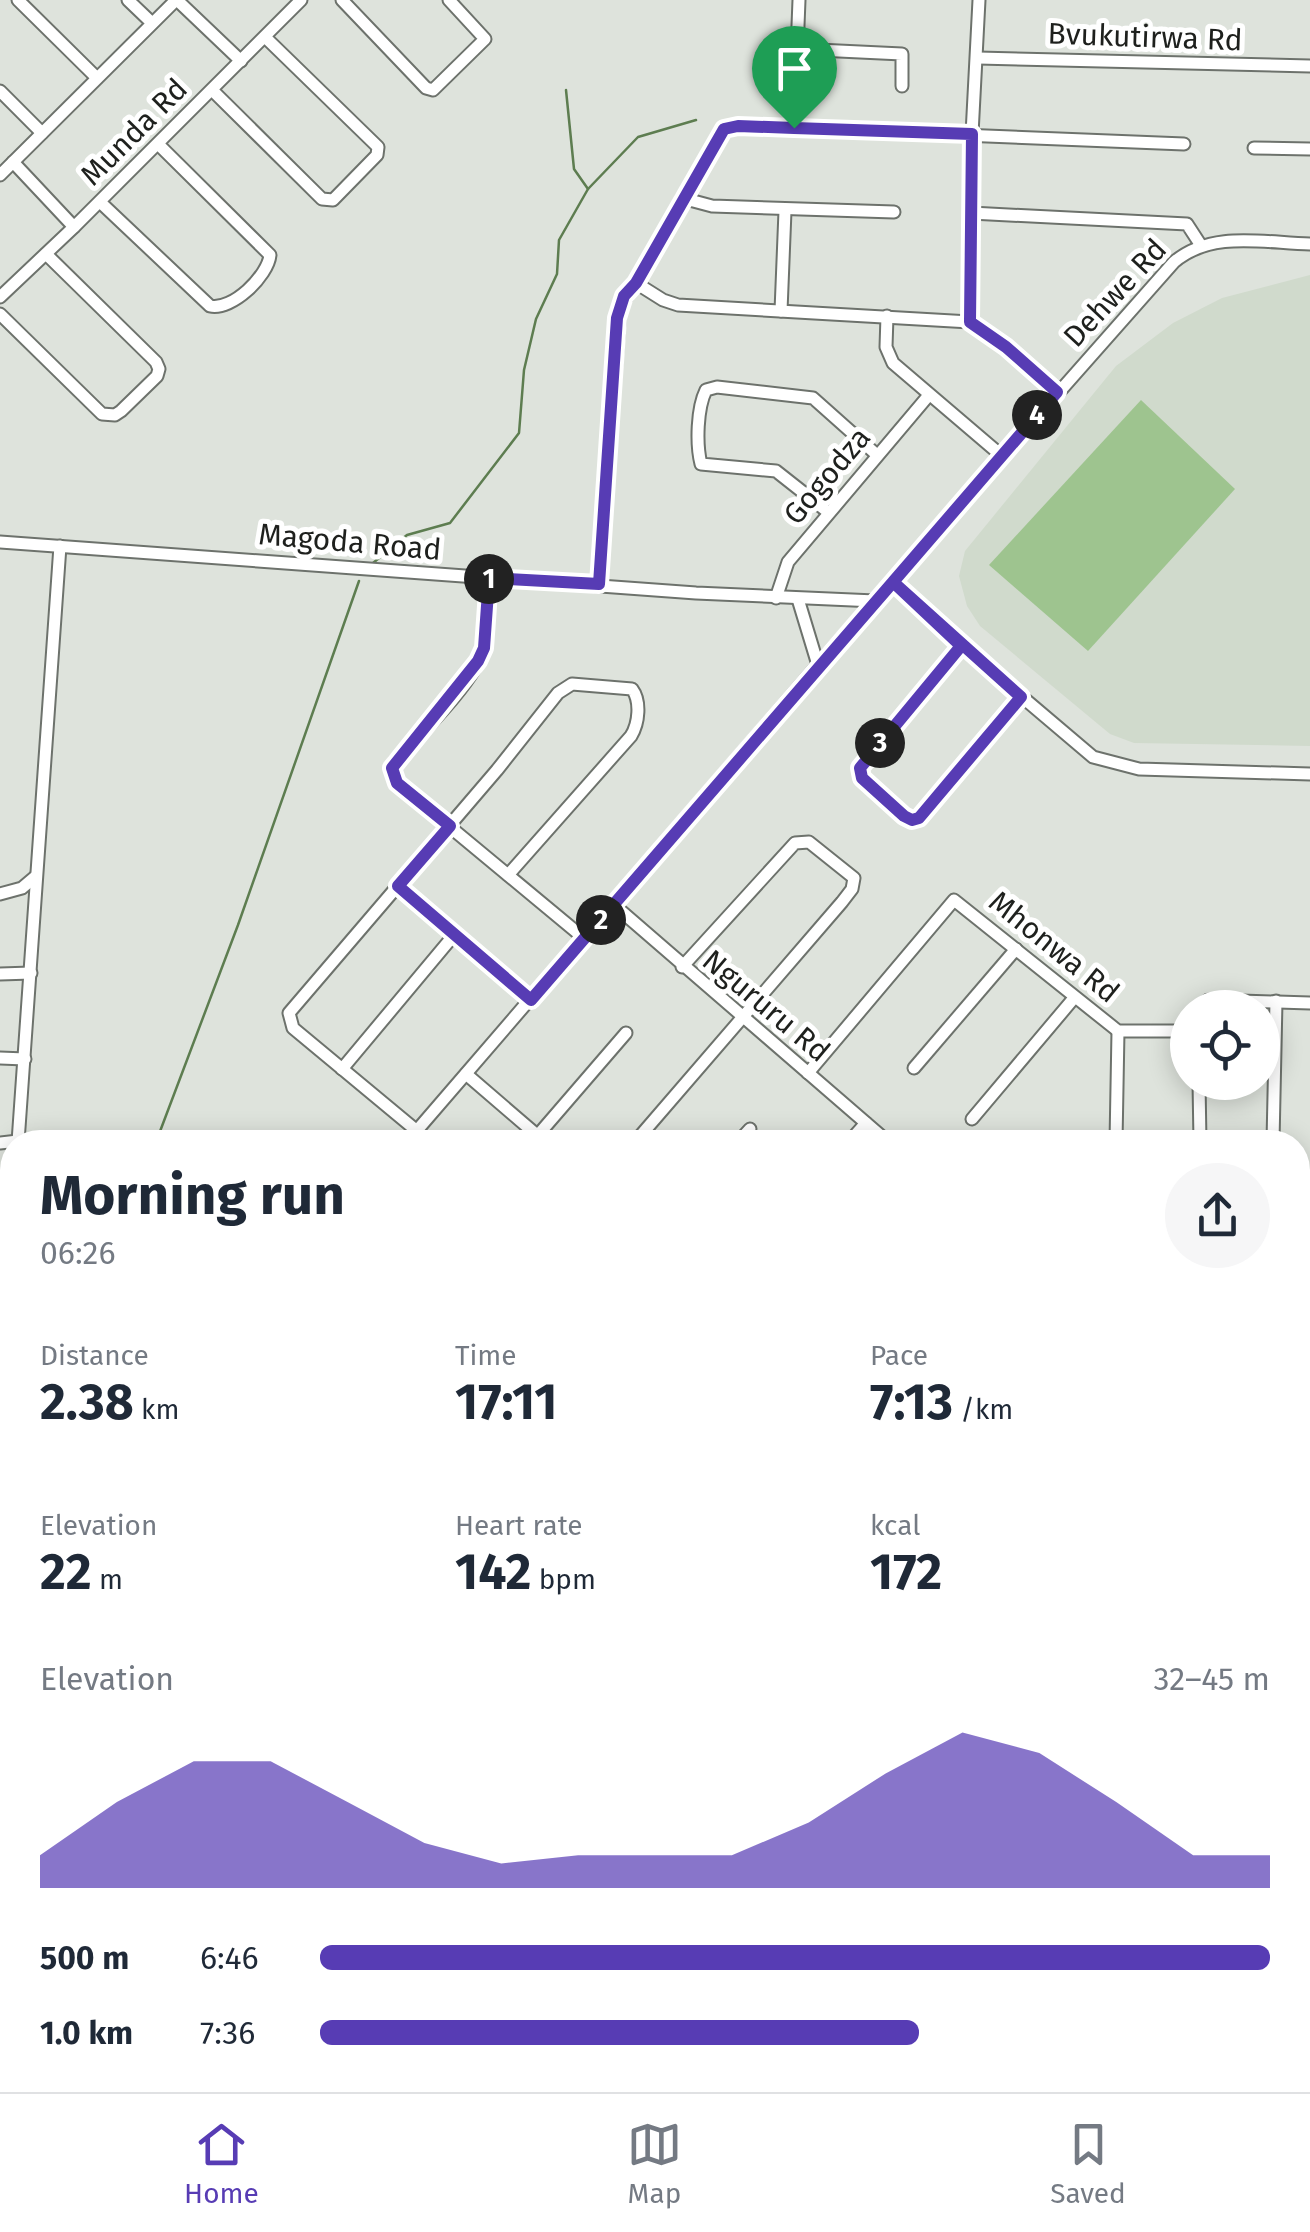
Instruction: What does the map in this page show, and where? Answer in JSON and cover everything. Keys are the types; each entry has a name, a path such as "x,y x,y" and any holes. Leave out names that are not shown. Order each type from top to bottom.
{"street":[{"path":"18,0 97,78"},
{"path":"128,0 152,23"},
{"path":"0,175 176,0 242,61"},
{"name":"Munda Rd","path":"0,297 301,0"},
{"path":"342,0 426,88 433,90 485,41 449,0"},
{"path":"794,128 799,0"},
{"path":"970,322 972,134 979,0"},
{"path":"212,90 322,200 333,200 377,155 378,147 266,36"},
{"path":"798,49 902,54 902,86"},
{"name":"Bvukutirwa Rd","path":"978,58 1310,66"},
{"path":"0,91 42,133"},
{"path":"599,584 617,318 624,296 636,283 724,129 738,126 1184,144"},
{"path":"100,202 206,304 224,307 242,294 268,265 270,255 158,144"},
{"path":"1254,148 1310,149"},
{"path":"13,162 74,228"},
{"path":"682,198 712,206 785,211 894,212"},
{"path":"782,310 785,211"},
{"path":"971,213 1187,224 1200,244"},
{"name":"Dehwe Rd","path":"419,1130 818,665 1174,262 1200,244 1220,241 1310,244"},
{"path":"0,314 102,414 120,412 157,376 156,362 46,254"},
{"path":"636,283 678,305 970,322 1006,347 1057,392"},
{"path":"887,316 890,358 1002,456"},
{"path":"828,512 776,471 701,464 702,400 706,390 717,386 809,397 877,455"},
{"name":"Gogodza","path":"776,598 788,562 928,395"},
{"name":"Magoda Road","path":"0,542 798,600 876,600"},
{"path":"19,1130 60,546"},
{"path":"489,578 484,648 478,661 392,768 397,783 584,939"},
{"path":"893,582 1082,750 1117,766 1140,770 1310,774"},
{"path":"798,600 818,665"},
{"path":"961,646 860,768 862,778 904,816 919,818 1021,697"},
{"path":"415,1130 293,1028 289,1013 564,688 588,683 632,689 638,702 635,729 508,876"},
{"path":"645,1130 842,902 852,889 854,878 809,842 795,843 682,967"},
{"path":"0,894 22,888 35,877"},
{"path":"398,886 531,1000"},
{"name":"Mhonwa Rd","path":"808,1073 950,902 958,902 1118,1031 1170,1032"},
{"name":"Ngururu Rd","path":"614,905 874,1130"},
{"path":"342,1069 454,935"},
{"path":"914,1068 1016,949"},
{"path":"0,974 30,973"},
{"path":"972,1120 1074,998"},
{"path":"1280,1001 1310,1002"},
{"path":"1116,1130 1118,1031"},
{"path":"546,1130 626,1033"},
{"path":"0,1058 25,1058"},
{"path":"466,1074 527,1130"},
{"path":"1199,1100 1200,1130"},
{"path":"1274,1130 1275,1100"},
{"path":"860,1130 866,1123"}],"shaded area":[{"path":"1310,275 1310,746 1134,743 1110,734 980,626 967,606 959,576 965,551 1116,366 1173,323 1222,298"}],"green space":[{"path":"1141,400 1235,489 1088,651 989,565"}],"waterway":[{"path":"566,90 574,169 588,189"},
{"path":"373,563 407,535 450,523 519,433 524,370 536,319 557,274 559,240 588,189 638,137 696,120"},
{"path":"161,1130 238,925 359,581"}],"route":[{"path":"794,128 724,129 636,283 624,296 617,318 599,584 489,578 484,648 478,661 392,768 397,783 450,826 398,886 531,1000 893,582 961,646 860,768 862,778 904,816 919,818 1021,697 893,582 1057,392 1006,347 970,322 972,134 794,128"}]}
